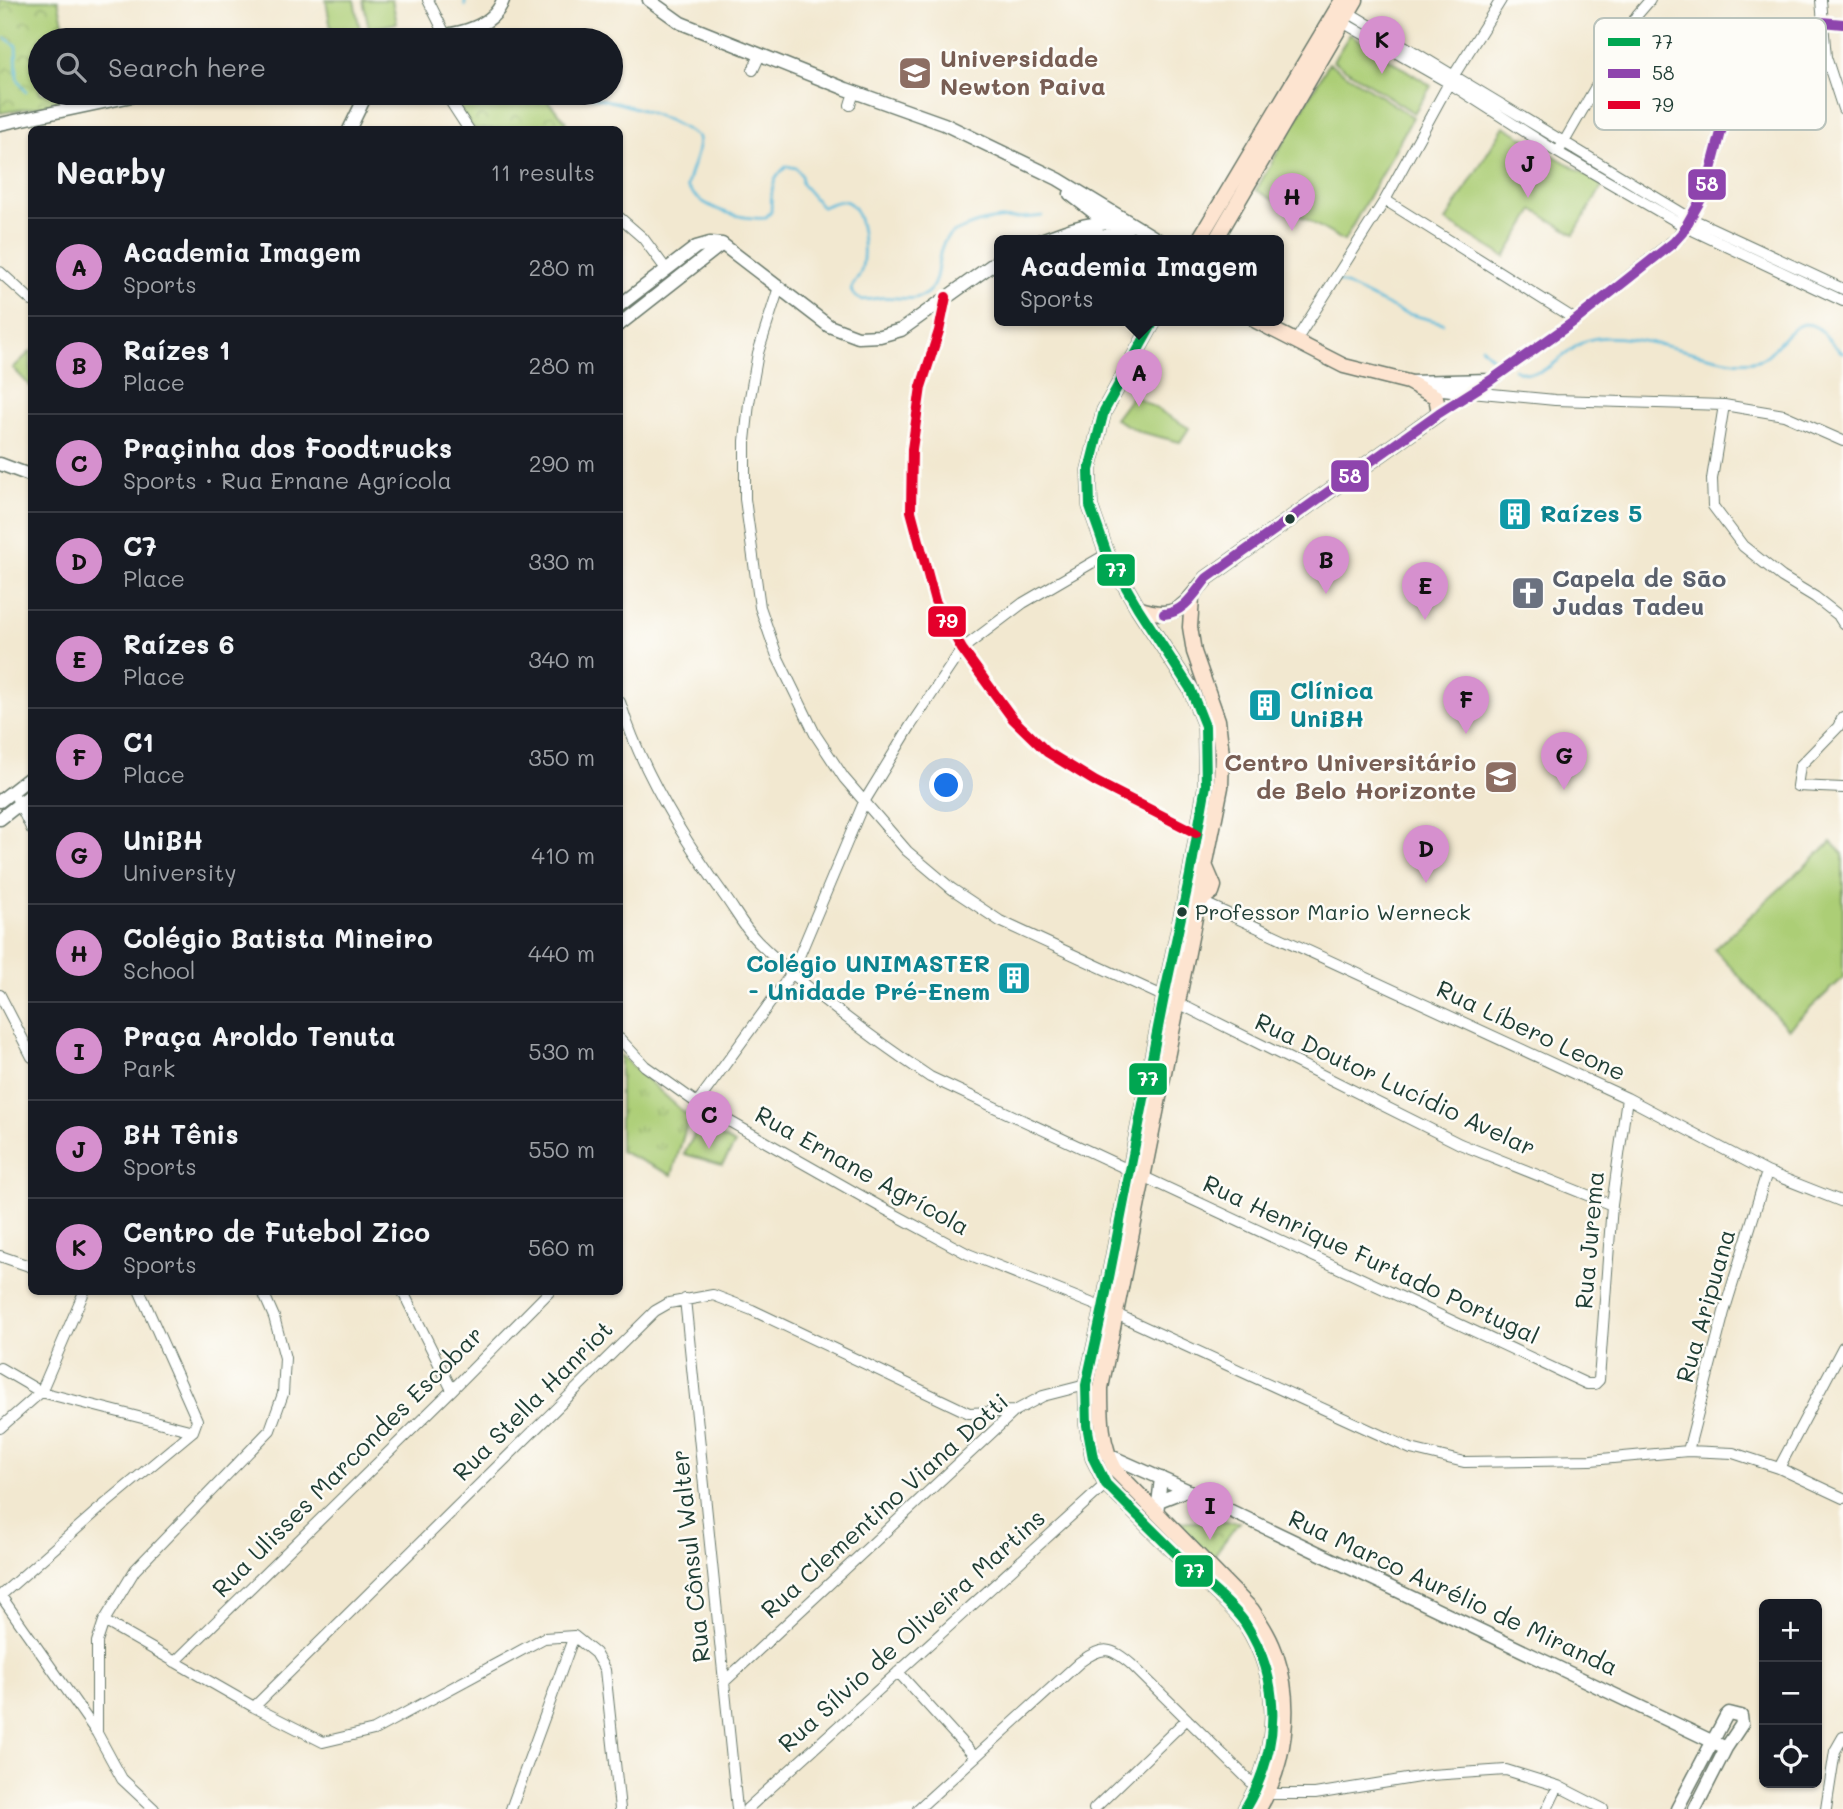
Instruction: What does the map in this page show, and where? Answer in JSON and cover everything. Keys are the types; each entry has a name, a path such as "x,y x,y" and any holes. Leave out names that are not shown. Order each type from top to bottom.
{"main road":[{"path":"1202,235 1342,8"},
{"path":"1218,235 1342,8"},
{"path":"1151,326 1104,411 1092,454 1090,506 1107,554 1138,608 1183,673 1205,726 1206,785 1164,996 1116,1316 1101,1388 1101,1427 1106,1454 1116,1471 1158,1507 1252,1610 1278,1658 1287,1705 1281,1751 1262,1791 1245,1809"},
{"path":"1138,608 1157,614 1168,614 1183,607 1207,578 1439,412 1436,397 1413,384 1344,366 1265,326"},
{"path":"1192,598 1192,641 1218,720 1222,754 1221,787 1205,865 1214,886 1212,892 1200,901 1178,1003 1103,1308 1086,1385 1087,1424 1093,1458 1106,1484 1244,1621 1264,1661 1274,1710 1259,1809"},
{"path":"1190,875 1195,894 1200,901"},
{"path":"1133,1511 1145,1514 1158,1507"}],"street":[{"path":"428,0 442,28"},
{"path":"470,28 501,14 503,0"},
{"path":"649,0 681,23 760,55 852,98 944,124 1058,180 1151,235"},
{"path":"1295,342 1385,200 1451,79 1501,0"},
{"path":"1635,18 1650,0"},
{"path":"1821,0 1822,18"},
{"path":"1342,8 1560,148 1688,222 1843,301"},
{"path":"753,70 760,55"},
{"path":"1826,57 1843,109"},
{"path":"1560,148 1594,89"},
{"path":"0,124 89,105"},
{"path":"351,126 361,105"},
{"path":"453,105 466,126"},
{"path":"1439,412 1576,320 1673,243 1705,192 1722,130"},
{"path":"1058,180 1073,197 1123,235"},
{"path":"1073,197 1082,216 1076,227"},
{"path":"1385,200 1576,320"},
{"path":"623,221 643,238 666,269"},
{"path":"1055,235 1076,227 1105,222 1116,222 1148,233"},
{"path":"1688,222 1843,289"},
{"path":"1055,235 1099,235"},
{"path":"623,304 696,247 710,243 722,244 829,326 858,337 880,336 901,330 994,264"},
{"path":"623,322 722,244"},
{"path":"0,272 28,297"},
{"name":"Rua Doutor Lucídio Avelar","path":"779,287 758,353 745,441 745,499 760,607 777,656 815,734 844,778 906,851 952,889 1000,921 1164,996 1460,1144 1612,1205"},
{"path":"946,298 939,331 921,387 912,449 911,511 935,601 962,649 1013,719 1047,752 1096,782 1196,832"},
{"path":"924,314 934,319 939,325 939,331"},
{"path":"1413,384 1490,380"},
{"path":"1413,384 1555,400 1724,405 1784,415 1843,441"},
{"path":"1724,405 1712,478 1713,506 1743,546 1782,577 1815,597 1838,615 1843,623"},
{"path":"0,464 28,474"},
{"path":"697,1102 792,973 864,802 962,649 1023,603 1107,554"},
{"name":"Rua Henrique Furtado Portugal","path":"623,712 627,726 696,857 755,939 792,973 883,1045 930,1076 1587,1384 1595,1384"},
{"path":"1843,717 1838,727 1800,766 1797,786 1843,789"},
{"path":"0,801 28,779"},
{"path":"13,790 28,822"},
{"path":"0,818 28,797"},
{"name":"Rua Líbero Leone","path":"1200,901 1627,1098 1767,1172 1843,1202"},
{"path":"0,995 28,1049"},
{"path":"0,1016 13,1018"},
{"name":"Rua Ernane Agrícola","path":"623,1041 645,1066 697,1102 968,1254 1103,1308 1411,1449 1464,1462 1591,1460 1688,1451 1733,1453 1779,1468 1843,1498"},
{"name":"Rua Jurema","path":"1595,1384 1599,1380 1612,1205 1627,1098"},
{"name":"Rua Aripuana","path":"1688,1451 1724,1312 1767,1172"},
{"path":"0,1256 28,1266"},
{"path":"0,1427 41,1392 83,1295"},
{"path":"140,1295 197,1420 194,1431 0,1596 97,1733 122,1779 154,1809"},
{"path":"97,1733 96,1642 104,1621 135,1570 270,1430 283,1394 285,1358 274,1317 263,1295"},
{"path":"404,1295 452,1390"},
{"name":"Rua Ulisses Marcondes Escobar","path":"175,1661 546,1295"},
{"name":"Rua Stella Hanriot","path":"254,1707 654,1311 669,1303 713,1295 752,1310 969,1413 1016,1411"},
{"name":"Rua Cônsul Walter","path":"685,1298 737,1809"},
{"path":"1779,1468 1843,1347"},
{"path":"0,1368 41,1392 194,1431"},
{"name":"Rua Clementino Viana Dotti","path":"725,1681 1016,1411 1043,1396 1086,1385"},
{"name":"Rua Marco Aurélio de Miranda","path":"1106,1454 1187,1490 1726,1748"},
{"path":"1158,1507 1161,1478"},
{"name":"Rua Sílvio de Oliveira Martins","path":"747,1809 1106,1484"},
{"path":"1158,1507 1187,1490"},
{"path":"104,1621 254,1707 323,1742 374,1730 544,1638 574,1636 595,1653 605,1670 620,1809"},
{"path":"511,1809 574,1636"},
{"path":"919,1809 1080,1662 1093,1652 1105,1648 1119,1654 1262,1791 1315,1794 1431,1775 1506,1770 1558,1786 1603,1809"},
{"path":"898,1672 975,1757"},
{"path":"1677,1809 1726,1716 1735,1713 1741,1717 1742,1724 1726,1748 1695,1809"},
{"path":"1094,1809 1187,1720"},
{"path":"1826,1809 1835,1751 1843,1737"},
{"path":"1547,1809 1558,1786"}],"green space":[{"path":"0,0 58,0 64,28 28,28 28,105 49,105 0,113"},
{"path":"326,0 354,0 360,28 331,28"},
{"path":"363,0 392,0 397,23 369,28"},
{"path":"1350,34 1431,86 1414,113 1333,61"},
{"path":"1329,63 1413,117 1344,241 1256,190"},
{"path":"455,105 551,105 566,121 564,126 472,126"},
{"path":"1504,126 1603,185 1574,234 1534,210 1505,257 1446,221"},
{"path":"28,354 28,384 13,368"},
{"path":"1133,395 1189,428 1180,442 1140,432 1115,419"},
{"path":"1831,842 1843,854 1843,978 1788,1029 1714,949"},
{"path":"623,1058 689,1117 672,1175 623,1152"},
{"path":"699,1126 735,1144 722,1165 684,1154"},
{"path":"1176,1522 1239,1522 1212,1558"}],"waterway":[{"path":"465,0 465,6"},
{"path":"5,38 16,45 17,78 26,92"},
{"path":"623,104 669,120 698,137 698,149 687,187 712,207 733,215 765,218 771,212 774,182 787,166 796,168 801,175 802,184 822,207 841,201 851,204 856,211 863,243 863,264 851,290 859,299 915,298 926,294 936,278 941,248 953,233 987,221 1042,216"},
{"path":"1338,281 1401,312 1443,323"},
{"path":"1514,369 1536,373 1578,345 1603,337 1640,340 1734,361 1755,361 1768,355 1793,329 1807,324 1820,330 1843,353"},
{"path":"1481,347 1492,358 1505,365"}],"transit line":[{"name":"58","path":"1826,22 1843,24"},
{"name":"58","path":"1164,614 1178,610 1207,578 1439,413 1576,320 1673,243 1682,233 1705,192 1722,130"},
{"name":"79","path":"946,297 939,331 921,387 912,449 911,511 935,601 962,649 1013,719 1047,752 1096,782 1196,833"},
{"name":"77","path":"1151,326 1104,411 1089,470 1090,506 1107,554 1190,688 1205,726 1206,785 1086,1385 1087,1425 1093,1458 1106,1484 1236,1612 1257,1646 1271,1692 1272,1716 1265,1763 1245,1809"}],"place":[{"name":"Universidade Newton Paiva","path":"915,73"},
{"name":"Centro de Futebol Zico","path":"1382,74"},
{"name":"BH Tênis","path":"1528,198"},
{"name":"Colégio Batista Mineiro","path":"1292,231"},
{"name":"Academia Imagem","path":"1139,407"},
{"name":"Raízes 5","path":"1515,514"},
{"name":"Capela de São Judas Tadeu","path":"1528,593"},
{"name":"Raízes 1","path":"1326,594"},
{"name":"Raízes 6","path":"1425,620"},
{"name":"Clínica UniBH","path":"1265,705"},
{"name":"C1","path":"1466,734"},
{"name":"Centro Universitário de Belo Horizonte","path":"1501,777"},
{"name":"UniBH","path":"1564,790"},
{"name":"C7","path":"1426,883"},
{"name":"Professor Mario Werneck","path":"1182,912"},
{"name":"Colégio UNIMASTER - Unidade Pré-Enem","path":"1014,978"},
{"name":"Praçinha dos Foodtrucks","path":"709,1149"},
{"name":"Praça Aroldo Tenuta","path":"1210,1540"}]}
